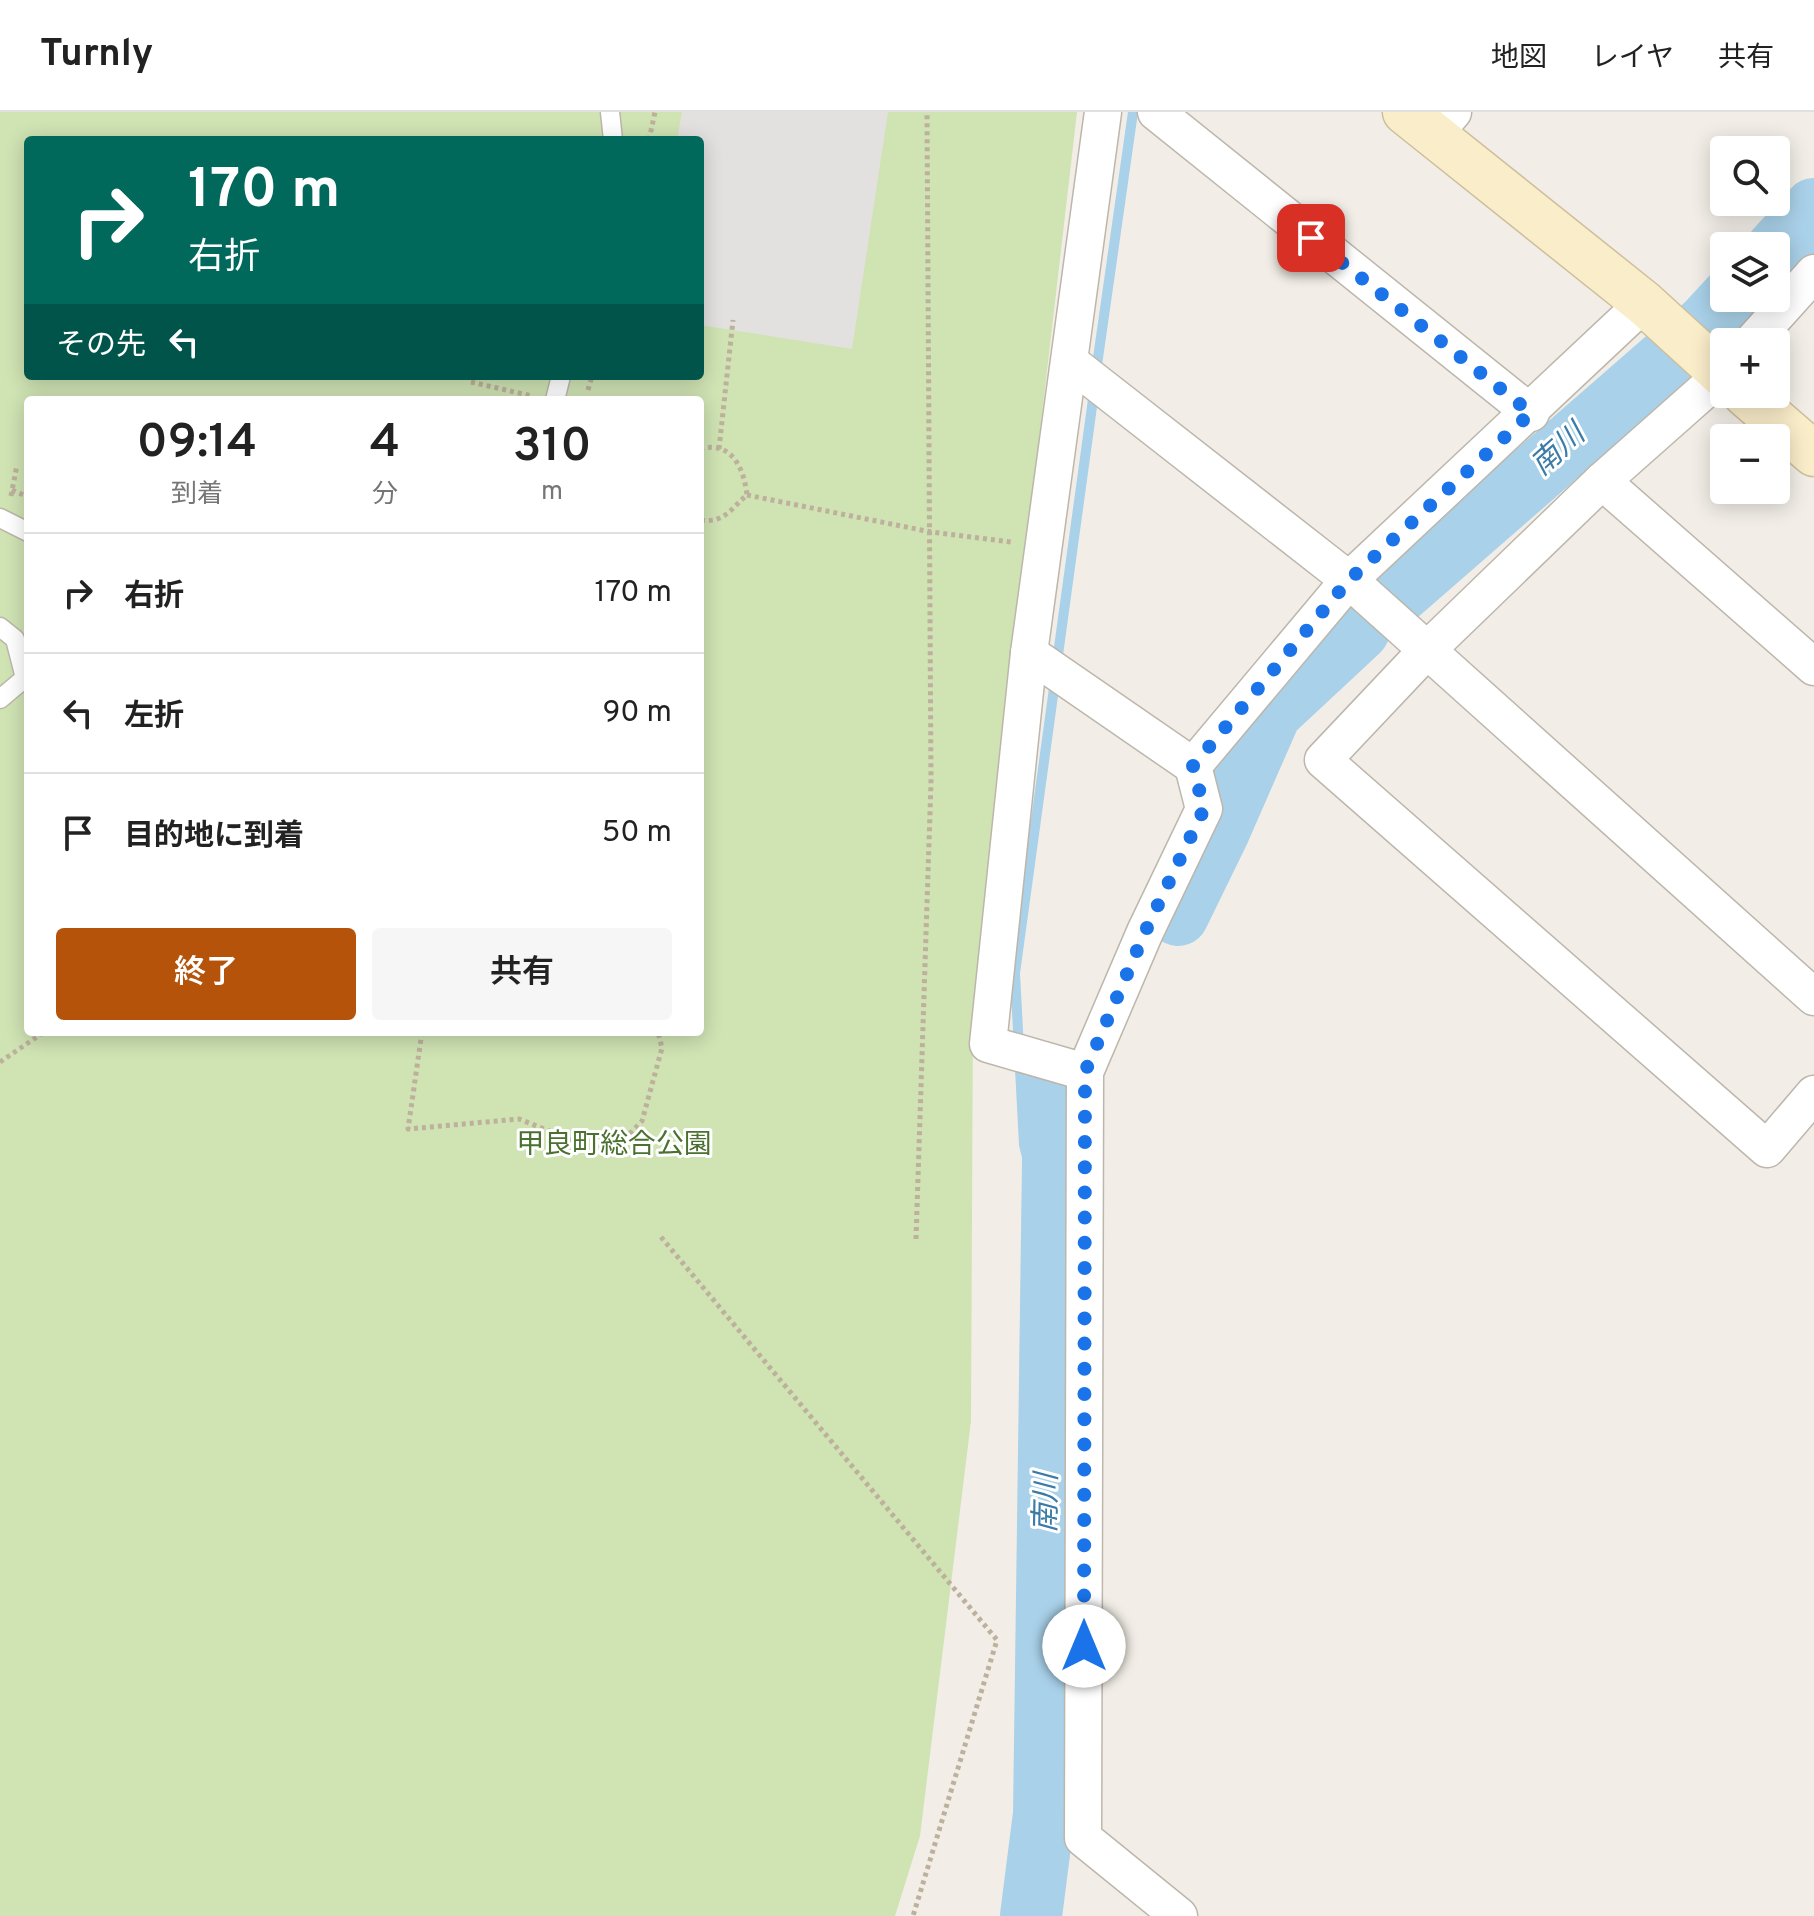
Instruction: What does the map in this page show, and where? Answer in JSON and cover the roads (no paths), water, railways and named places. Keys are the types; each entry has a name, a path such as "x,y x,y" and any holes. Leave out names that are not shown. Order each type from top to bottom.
{"street":[{"path":"1085,1072 988,1044 1029,653 1103,112"},
{"path":"1156,112 1531,413"},
{"path":"1431,119 1710,362"},
{"path":"1765,328 1814,273"},
{"path":"1193,766 1349,580 1531,413 1644,303"},
{"path":"1070,362 1349,580 1814,997"},
{"path":"1710,394 1602,481 1428,649 1323,760 1767,1149 1814,1094"},
{"path":"1762,408 1814,454"},
{"path":"1602,481 1814,667"},
{"path":"1029,653 1193,766 1204,809 1145,932 1085,1072 1083,1838 1179,1916"}],"lane":[{"path":"610,112 613,136"},
{"path":"0,518 24,530"},
{"path":"0,627 15,639 24,674"},
{"path":"0,699 24,679"}],"waterway":[{"path":"1096,372 1133,112"},
{"name":"南川","path":"1790,235 1814,209"},
{"name":"南川","path":"1386,604 1718,312"},
{"path":"1057,662 1094,392"},
{"name":"南川","path":"1178,915 1271,712 1359,630"},
{"path":"1051,1253 1024,1145 1015,973 1055,681"},
{"name":"南川","path":"1031,1916 1044,1814 1054,1088"}],"park label":[{"name":"甲良町総合公園","path":"614,1146"}]}
